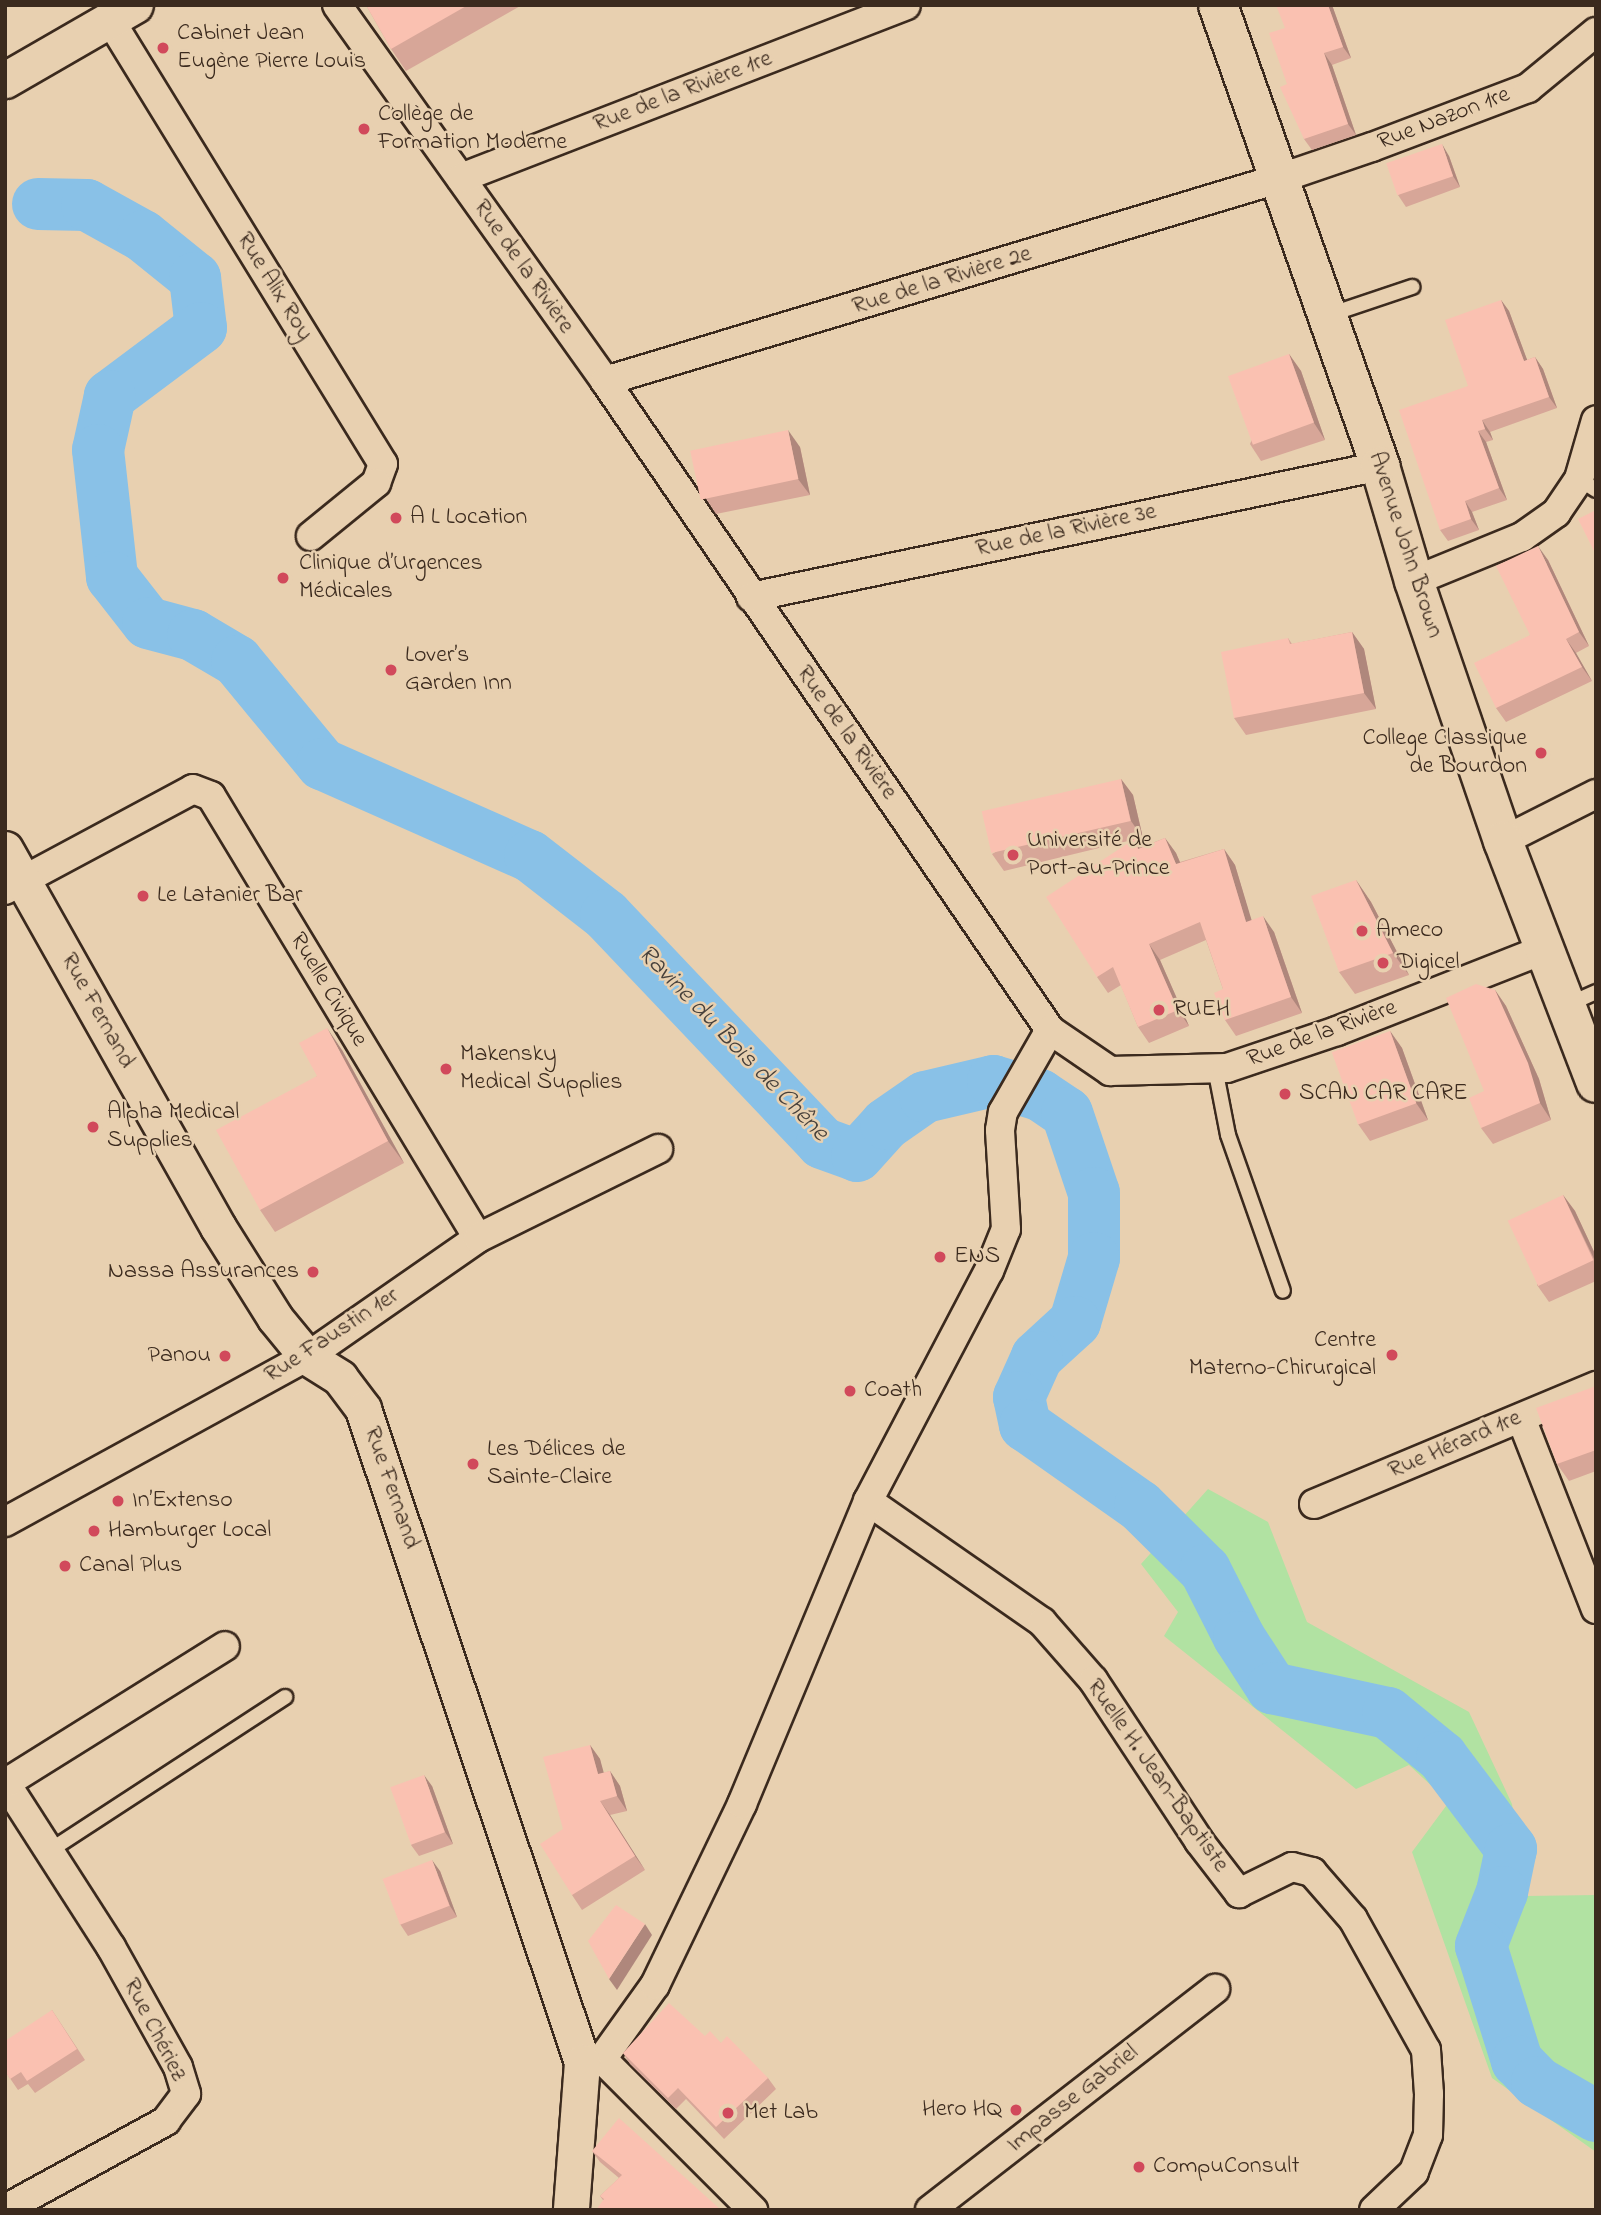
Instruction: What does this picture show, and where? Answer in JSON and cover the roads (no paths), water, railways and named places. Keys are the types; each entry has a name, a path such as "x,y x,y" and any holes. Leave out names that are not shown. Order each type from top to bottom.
{"main road":[{"name":"Avenue John Brown","path":"1218,5 1380,466 1414,581 1503,841 1543,950 1581,998 1596,1083"}],"street":[{"name":"Rue de la Rivière","path":"337,5 605,382 1050,1030 1110,1071 1215,1068 1337,1031 1543,950"},
{"name":"Rue de la Rivière 1re","path":"461,178 906,5"},
{"path":"8,77 123,13"},
{"name":"Rue Alix Roy","path":"123,13 383,464 376,483 311,536"},
{"name":"Rue Nazon 1re","path":"1278,179 1528,88 1596,32"},
{"name":"Rue de la Rivière 2e","path":"605,382 1278,179"},
{"path":"1414,581 1522,537 1556,513 1587,485 1596,420"},
{"name":"Rue de la Rivière 3e","path":"751,597 1380,466"},
{"name":"Ruelle Civique","path":"14,885 193,789 211,796 478,1238"},
{"path":"1503,841 1596,794"},
{"name":"Rue Fernand","path":"5,849 14,885 275,1318 307,1357 340,1378 363,1409 592,2060 571,2210"},
{"path":"753,2210 592,2060 655,1986 743,1804 868,1501 989,1271 1006,1229 1000,1130 1003,1112 1020,1078 1050,1030"},
{"name":"Rue Faustin 1er","path":"5,1522 307,1357 478,1238 658,1149"},
{"name":"Rue Hérard 1re","path":"1314,1504 1596,1386"},
{"path":"1521,1418 1596,1609"},
{"name":"Ruelle H. Jean-Baptiste","path":"868,1501 1042,1622 1093,1680 1199,1841 1239,1893 1292,1867 1312,1872 1353,1919 1400,1998 1427,2061 1428,2135 1414,2172 1374,2210"},
{"path":"6,1783 225,1646"},
{"name":"Rue Chériez","path":"5,2209 166,2121 186,2094 178,2067 111,1947 6,1783"},
{"name":"Impasse Gabriel","path":"930,2210 1215,1989"}],"lane":[{"path":"1328,315 1412,287"},
{"path":"1215,1068 1228,1135 1283,1291"},
{"path":"49,1852 285,1697"}],"waterway":[{"name":"Ravine du Bois de Chêne","path":"38,204 87,205 143,236 195,278 201,328 110,396 98,450 112,577 148,623 193,635 237,661 322,764 530,856 606,915 822,1143 857,1156 886,1124 925,1097 993,1081 1040,1095 1067,1113 1094,1193 1094,1258 1075,1322 1037,1357 1019,1397 1025,1425 1140,1506 1205,1570 1239,1637 1272,1688 1388,1713 1442,1757 1511,1849 1502,1892 1481,1946 1517,2061 1537,2082 1596,2116"}],"place":[{"name":"Cabinet Jean Eugène Pierre Louis","path":"163,48"},
{"name":"Collège de Formation Moderne","path":"364,129"},
{"name":"A L Location","path":"396,518"},
{"name":"Clinique d’Urgences Médicales","path":"283,578"},
{"name":"Lover’s Garden Inn","path":"391,670"},
{"name":"College Classique de Bourdon","path":"1541,753"},
{"name":"Université de Port-au-Prince","path":"1013,855"},
{"name":"Le Latanier Bar","path":"143,896"},
{"name":"Ameco","path":"1362,931"},
{"name":"Digicel","path":"1383,963"},
{"name":"RUEH","path":"1159,1010"},
{"name":"Makensky Medical Supplies","path":"446,1069"},
{"name":"SCAN CAR CARE","path":"1285,1094"},
{"name":"Alpha Medical Supplies","path":"93,1127"},
{"name":"ENS","path":"940,1257"},
{"name":"Nassa Assurances","path":"313,1272"},
{"name":"Centre Materno-Chirurgical","path":"1392,1355"},
{"name":"Panou","path":"225,1356"},
{"name":"Coath","path":"850,1391"},
{"name":"Les Délices de Sainte-Claire","path":"473,1464"},
{"name":"In’Extenso","path":"118,1501"},
{"name":"Hamburger Local","path":"94,1531"},
{"name":"Canal Plus","path":"65,1566"},
{"name":"Hero HQ","path":"1016,2110"},
{"name":"Met Lab","path":"728,2113"},
{"name":"CompuConsult","path":"1139,2167"}]}
